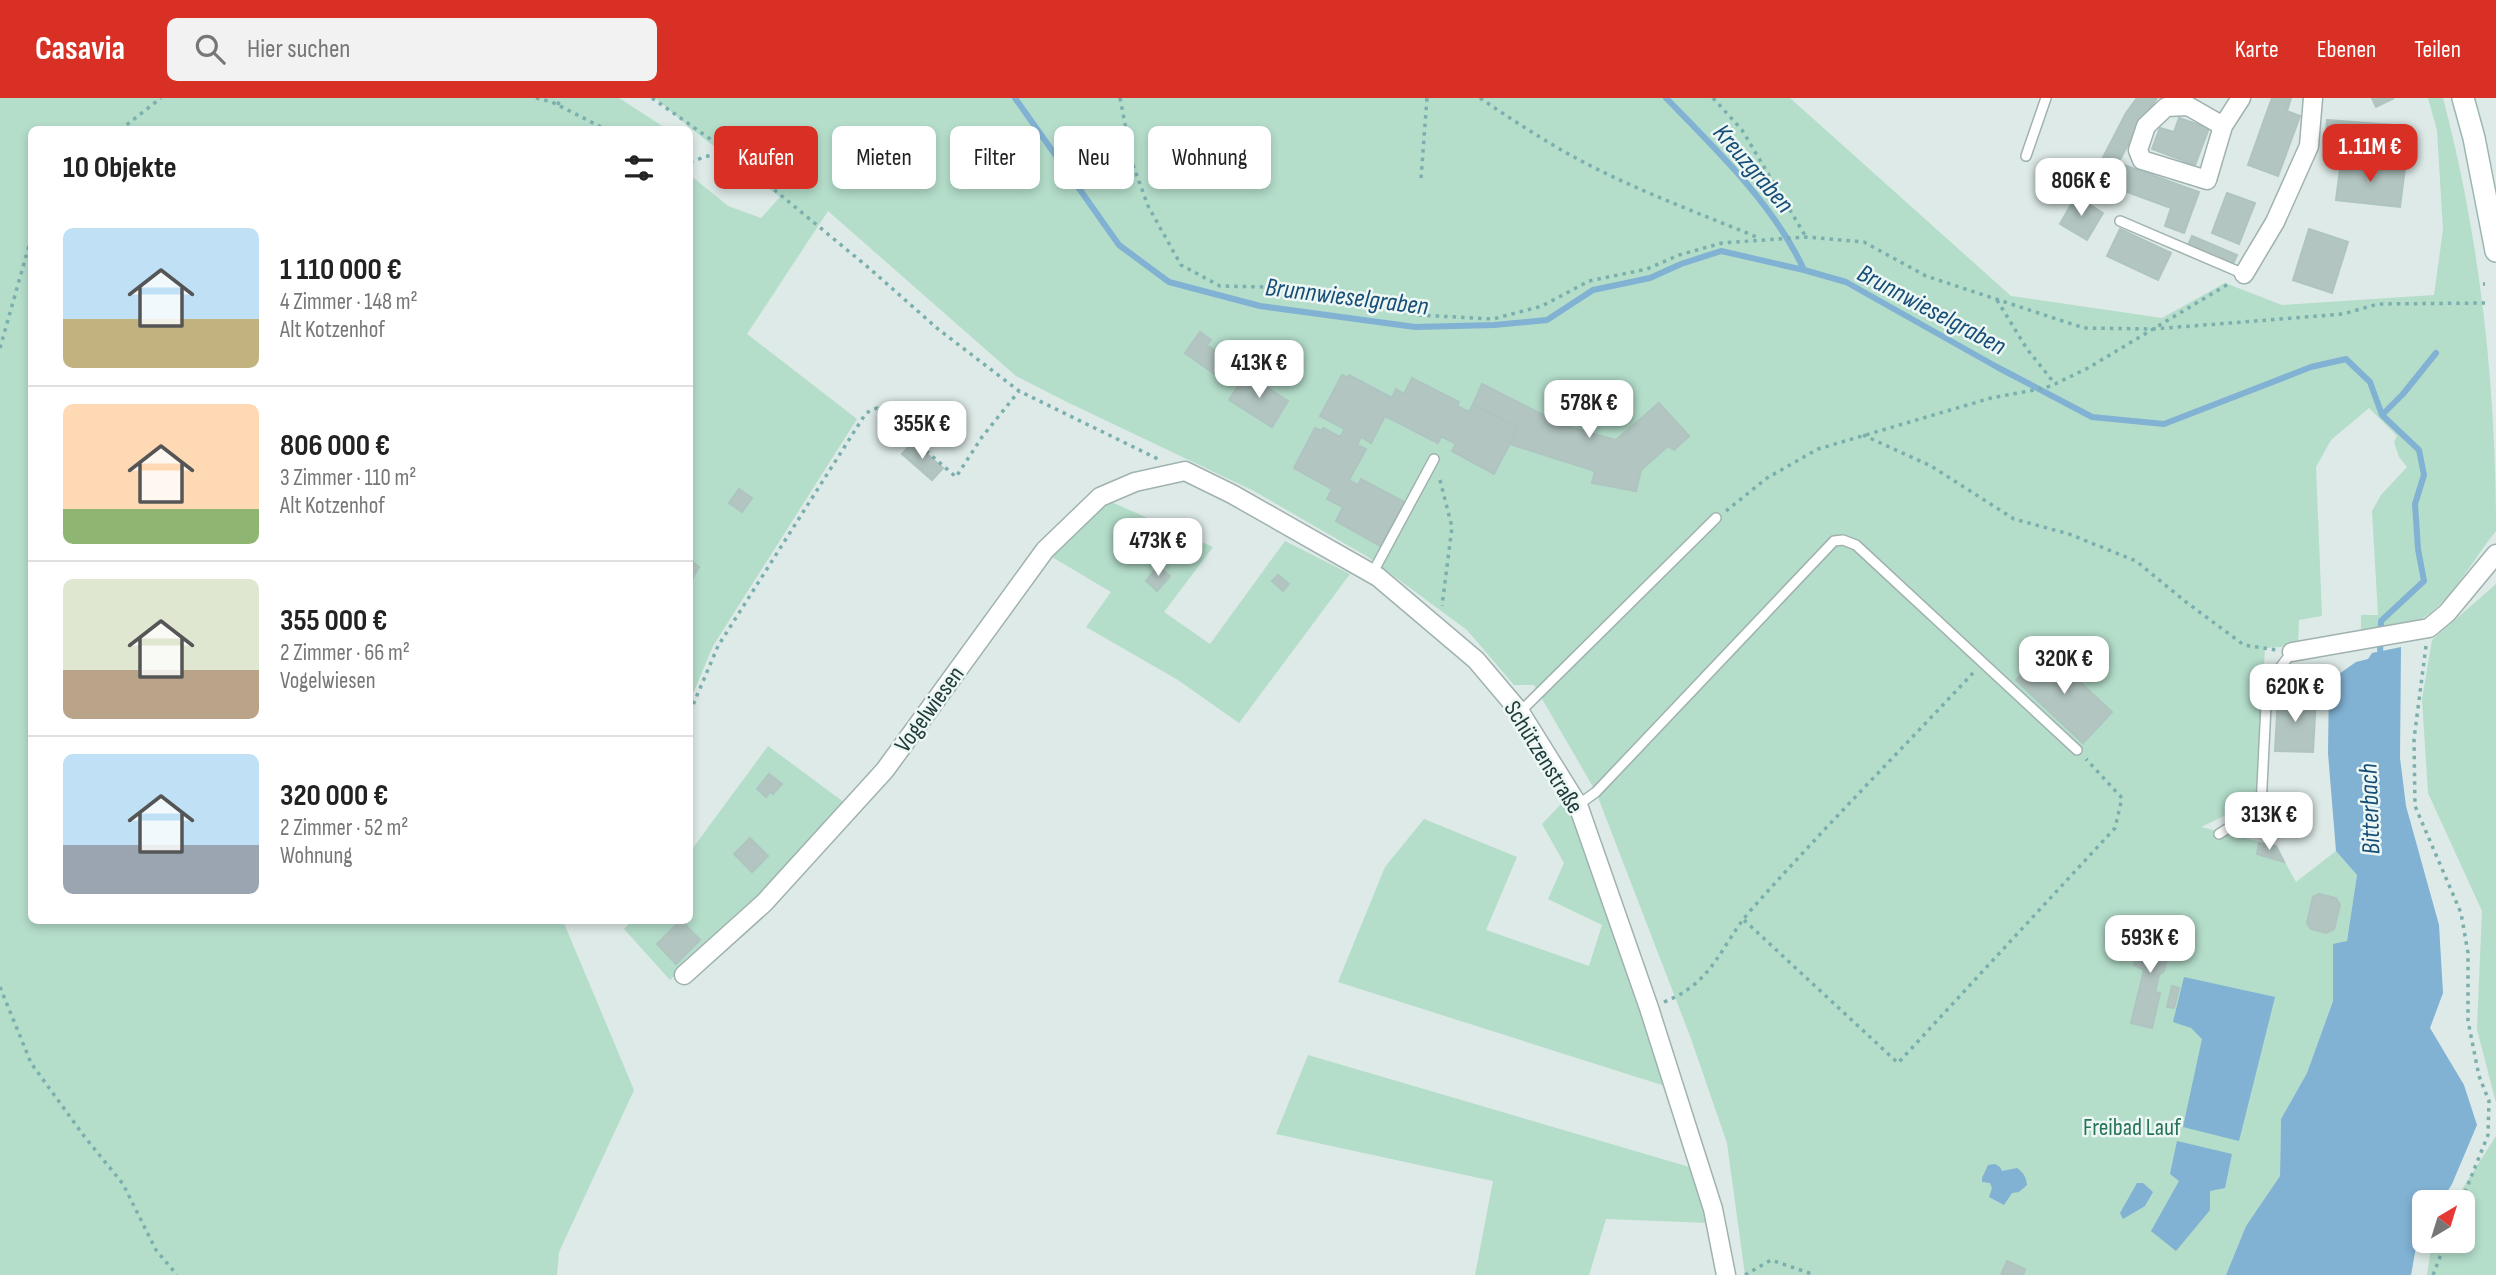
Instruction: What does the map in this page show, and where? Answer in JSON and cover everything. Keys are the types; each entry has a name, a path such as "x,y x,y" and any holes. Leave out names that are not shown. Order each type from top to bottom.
{"main road":[{"path":"2463,98 2474,138 2496,251"}],"street":[{"path":"2223,126 2189,106 2166,107 2146,126 2138,150 2142,160 2207,180 2223,126 2241,98"},
{"path":"2244,274 2275,222 2309,146 2314,98"},
{"name":"Schützenstraße","path":"1185,471 1232,494 1372,574 1476,660 1520,712 1578,805 1649,1008 1713,1209 1726,1275"},
{"name":"Vogelwiesen","path":"684,975 764,903 885,770 1045,550 1100,496 1135,482 1185,471"},
{"path":"2292,652 2429,628 2447,613 2496,554"}],"lane":[{"path":"2026,156 2046,98"},
{"path":"2120,221 2244,274"},
{"path":"1372,574 1434,459"},
{"path":"1520,712 1716,519"},
{"path":"1578,805 1596,792 1834,541 1843,540 1856,545 2077,750"},
{"path":"2219,834 2261,807 2267,685 2292,652"}],"path":[{"path":"125,126 161,98"},
{"path":"536,98 558,105 599,126"},
{"path":"558,105 561,98"},
{"path":"652,98 692,126"},
{"path":"1120,98 1133,165 1148,206 1181,265 1220,286 1266,287 1418,315 1493,319 1542,306 1589,281 1647,269 1679,255 1722,243 1806,237 1864,242 1926,276 2084,328 2153,329 2343,314 2378,304 2486,303"},
{"path":"1421,178 1427,98"},
{"path":"1480,98 1513,121 1583,162 1631,185 1762,239"},
{"path":"1713,98 1742,130 1806,237"},
{"path":"693,127 714,142"},
{"path":"693,161 714,154"},
{"path":"773,189 938,330 1019,391 1185,471"},
{"path":"0,348 28,249"},
{"path":"1716,519 1767,478 1818,449 1990,398 2055,384 2088,368 2244,274"},
{"path":"1996,298 2027,349 2055,384"},
{"path":"693,705 718,646 866,413 877,408 956,477 982,437 1019,391"},
{"path":"1861,435 1931,466 2014,519 2068,534 2136,561 2244,645 2292,652"},
{"path":"1434,459 1452,527 1440,629"},
{"path":"2429,628 2421,667 2414,739 2415,806 2461,913 2468,953 2468,1021 2479,1076 2489,1101 2488,1135 2466,1190"},
{"path":"1649,1008 1684,994 1711,969 1744,920 1982,662"},
{"path":"1744,920 1898,1062 2115,828 2122,798 2077,750"},
{"path":"0,987 31,1063 123,1184 156,1250 177,1275"},
{"path":"2432,1275 2441,1253"},
{"path":"1745,1275 1771,1260 1815,1275"}],"green space":[{"path":"0,98 619,98 662,126 28,126 28,924 564,924 634,1090 559,1252 557,1275 0,1275"},
{"name":"Freibad Lauf","path":"655,98 1790,98 2011,296 2162,318 2225,283 2282,305 2434,295 2443,230 2437,130 2428,98 2443,98 2467,205 2483,313 2493,422 2496,531 2449,594 2428,615 2404,626 2361,630 2361,615 2378,615 2372,511 2381,495 2407,467 2399,457 2394,442 2397,436 2369,408 2331,440 2316,467 2322,616 2299,620 2298,646 2265,648 2257,789 2253,802 2201,827 2276,846 2296,882 2336,851 2357,875 2347,941 2333,945 2333,1001 2307,1073 2281,1119 2280,1176 2246,1226 2226,1275 1745,1275 1727,1143 1690,1036 1596,792 1534,685 1514,685 1467,630 1368,557 1254,491 1016,376 828,211 747,334 857,419 713,646 693,694 693,177 728,206 761,218 780,197 770,189 818,189 818,126 714,126 714,146 693,130 693,126 688,126"},
{"path":"1107,500 1213,547 1164,612 1210,644 1285,541 1350,574 1239,723 1178,680 1086,627 1111,592 1047,554"},
{"path":"2496,584 2496,1103 2477,1029 2482,911 2428,793 2422,699 2432,640"},
{"path":"768,746 845,803 761,898 670,980 624,929 629,924 693,924 693,848"},
{"path":"1563,802 1572,814 1607,905 1665,1086 1338,982 1385,867 1424,819 1517,857 1486,930 1589,966 1602,925 1548,899 1564,863 1542,824"},
{"path":"1308,1055 1693,1168 1710,1223 1606,1219 1589,1275 1475,1275 1493,1181 1276,1134"},
{"path":"2496,1136 2496,1275 2427,1275 2430,1253 2475,1253 2475,1190 2462,1190"}],"water":[{"path":"2401,647 2400,758 2406,806 2439,925 2443,993 2430,1028 2464,1085 2477,1125 2448,1190 2412,1190 2412,1253 2415,1253 2411,1275 2226,1275 2246,1226 2280,1176 2281,1119 2307,1073 2333,1001 2333,944 2347,941 2357,875 2336,851 2328,753 2329,681 2356,662 2368,659 2372,653"},
{"path":"2184,977 2275,997 2239,1141 2183,1127 2202,1039 2191,1028 2173,1022"},
{"path":"2177,1141 2232,1154 2225,1188 2210,1191 2210,1210 2176,1251 2151,1231 2179,1181 2170,1174"},
{"path":"1995,1164 2002,1171 2017,1168 2027,1182 2019,1192 2012,1193 2004,1205 1989,1197 1992,1188 1990,1183 1982,1182 1988,1165"},
{"path":"2137,1183 2143,1183 2153,1192 2145,1206 2123,1219 2120,1213"}],"building":[{"path":"2137,98 2157,98 2112,174 2098,167 2126,113"},
{"path":"2272,98 2291,98 2287,111 2300,116 2278,176 2248,165"},
{"path":"2372,98 2394,98 2376,107"},
{"path":"2179,118 2209,128 2195,165 2152,149 2160,128 2174,132"},
{"path":"2327,120 2406,126 2405,142 2326,136"},
{"path":"2341,161 2405,168 2400,207 2336,200"},
{"path":"2124,165 2199,192 2184,233 2165,226 2171,208 2116,188"},
{"path":"2227,193 2255,203 2239,244 2212,233"},
{"path":"2076,196 2103,213 2087,240 2060,224"},
{"path":"2120,229 2171,253 2158,280 2107,256"},
{"path":"2309,229 2348,242 2332,293 2293,280"},
{"path":"2192,236 2237,255 2233,264 2188,245"},
{"path":"1200,332 1211,340 1207,345 1227,359 1216,375 1185,353"},
{"path":"1246,374 1288,401 1272,427 1229,400"},
{"path":"1342,375 1348,378 1349,375 1392,398 1396,389 1404,394 1412,378 1459,402 1457,406 1469,412 1473,404 1518,428 1494,474 1452,451 1456,444 1441,436 1438,443 1385,416 1371,443 1361,437 1357,445 1366,449 1349,480 1358,485 1361,479 1404,502 1380,546 1336,521 1343,507 1327,499 1332,489 1294,468 1315,428 1322,431 1323,428 1340,437 1345,429 1320,416"},
{"path":"1482,384 1565,426 1616,440 1659,403 1689,436 1674,450 1668,446 1641,470 1636,491 1592,483 1595,471 1510,444 1518,428 1473,404"},
{"path":"913,442 943,468 932,480 902,454"},
{"path":"739,489 752,498 742,512 729,503"},
{"path":"693,562 699,567 693,577"},
{"path":"1158,566 1170,576 1157,591 1146,581"},
{"path":"1278,575 1289,584 1283,591 1272,581"},
{"path":"2045,649 2112,712 2083,743 2016,680"},
{"path":"2291,693 2316,697 2313,752 2275,751 2278,696 2290,696"},
{"path":"2278,696 2316,697 2313,752 2275,751"},
{"path":"769,774 782,784 766,797 757,789"},
{"path":"750,838 768,856 752,872 734,854"},
{"path":"2259,843 2276,846 2284,862 2257,854"},
{"path":"2319,894 2336,898 2340,905 2334,929 2326,933 2311,929 2307,923 2313,897"},
{"path":"677,924 685,924 700,940 676,964 657,944"},
{"path":"2146,930 2168,934 2172,938 2164,971 2159,975 2155,992 2160,993 2152,1028 2131,1023 2144,970 2134,965 2142,933"},
{"path":"2172,986 2179,988 2174,1008 2167,1007"},
{"path":"2007,1261 2025,1269 2023,1275 2001,1275"}],"waterway":[{"name":"Brunnwieselgraben","path":"1015,98 1119,245 1169,282 1260,306 1415,327 1494,325 1547,320 1593,290 1650,278 1721,251 1846,282 2092,417 2164,424 2311,367 2346,359 2370,382 2382,415"},
{"name":"Kreuzgraben","path":"1666,98 1761,201 1792,246 1804,270"},
{"name":"Bitterbach","path":"2380,657 2381,621 2424,581 2418,549 2415,504 2424,475 2419,450 2382,415 2436,353"}]}
